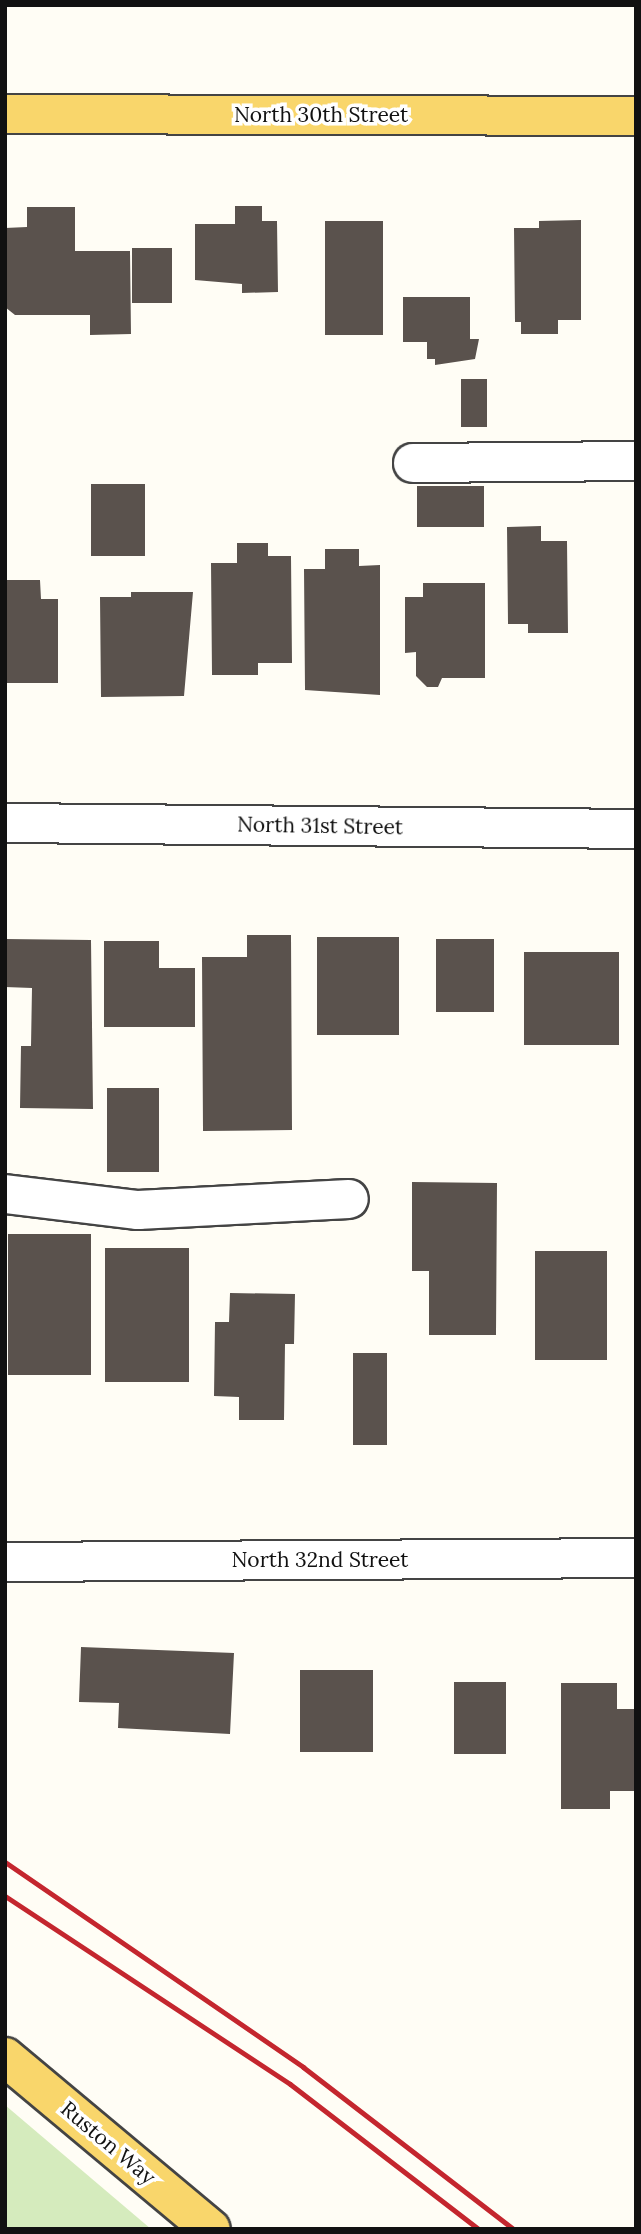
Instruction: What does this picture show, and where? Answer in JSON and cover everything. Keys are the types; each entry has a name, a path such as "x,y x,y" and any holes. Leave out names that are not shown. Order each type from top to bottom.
{"main road":[{"name":"North 30th Street","path":"5,114 636,116"},
{"name":"Ruston Way","path":"5,2057 211,2229"}],"street":[{"path":"413,463 636,461"},
{"name":"North 31st Street","path":"5,823 636,829"},
{"path":"5,1194 138,1210 349,1199"},
{"name":"North 32nd Street","path":"5,1562 636,1558"}],"green space":[{"path":"5,2105 151,2229 5,2229"}],"building":[{"path":"235,206 262,206 262,221 277,221 278,292 242,293 242,284 195,280 195,224 235,224"},
{"path":"27,207 75,207 75,251 130,251 131,334 90,335 90,315 15,315 5,307 5,228 27,227"},
{"path":"581,220 581,320 558,320 558,334 521,334 521,322 515,322 514,228 539,228 539,221"},
{"path":"325,221 383,221 383,335 325,335"},
{"path":"132,248 172,248 172,303 132,303"},
{"path":"403,297 470,297 470,339 479,339 475,359 435,365 435,359 427,359 427,342 403,342"},
{"path":"461,379 487,379 487,427 461,427"},
{"path":"91,484 145,484 145,556 91,556"},
{"path":"417,486 484,486 484,527 417,527"},
{"path":"541,526 541,541 567,541 568,633 528,633 528,624 508,624 507,527"},
{"path":"237,543 268,543 268,556 291,556 292,663 258,663 258,675 212,675 211,563 237,563"},
{"path":"325,549 359,549 359,566 380,565 380,695 305,690 304,569 325,569"},
{"path":"5,580 40,580 41,599 58,599 58,683 5,683"},
{"path":"423,583 485,583 485,678 442,678 438,687 427,687 416,676 416,652 405,653 405,597 423,597"},
{"path":"131,592 193,592 184,696 101,697 100,597 131,597"},
{"path":"247,935 291,935 292,1130 203,1131 202,957 247,957"},
{"path":"317,937 399,937 399,1035 317,1035"},
{"path":"5,939 91,940 93,1109 20,1108 21,1046 31,1046 32,988 5,987"},
{"path":"436,939 494,939 494,1012 436,1012"},
{"path":"104,941 159,941 159,968 195,968 195,1027 104,1027"},
{"path":"524,952 619,952 619,1045 524,1045"},
{"path":"107,1088 159,1088 159,1172 107,1172"},
{"path":"412,1182 497,1183 496,1335 429,1335 429,1271 412,1271"},
{"path":"8,1234 91,1234 91,1375 8,1375"},
{"path":"105,1248 189,1248 189,1382 105,1382"},
{"path":"535,1251 607,1251 607,1360 535,1360"},
{"path":"230,1293 295,1294 294,1344 285,1344 284,1420 239,1420 239,1397 214,1396 215,1322 229,1322"},
{"path":"353,1353 387,1353 387,1445 353,1445"},
{"path":"81,1647 234,1653 230,1734 118,1728 119,1703 79,1702"},
{"path":"300,1670 373,1670 373,1752 300,1752"},
{"path":"454,1682 506,1682 506,1754 454,1754"},
{"path":"561,1683 617,1683 617,1709 636,1709 636,1791 610,1791 610,1809 561,1809"}],"railway":[{"path":"5,1862 303,2067 513,2229"},
{"path":"5,1896 290,2084 478,2229"}]}
